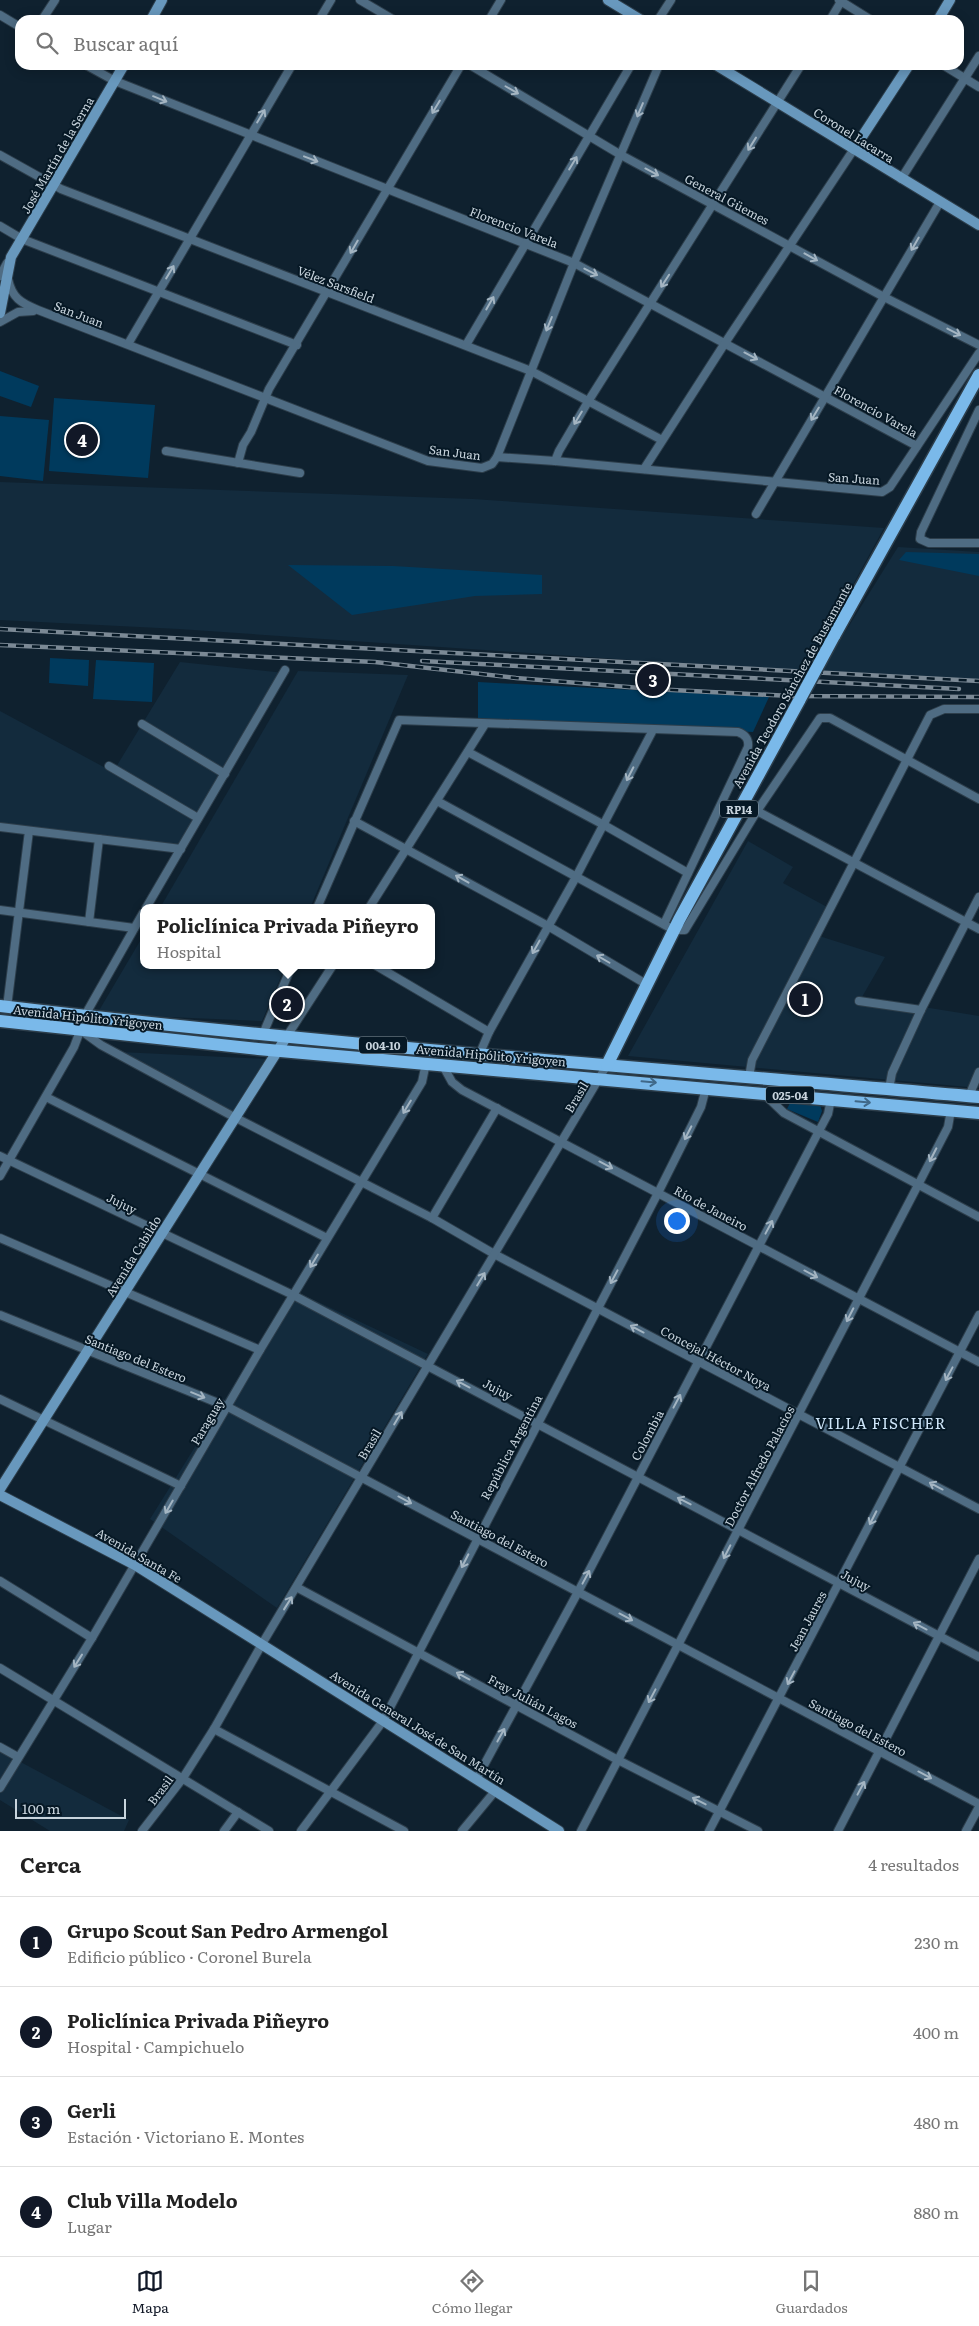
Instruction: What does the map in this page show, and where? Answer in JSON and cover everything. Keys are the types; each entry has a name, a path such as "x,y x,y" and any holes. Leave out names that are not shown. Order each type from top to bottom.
{"main road":[{"name":"Avenida Teodoro Sánchez de Bustamante","path":"607,1065 646,984 669,927 800,698 979,375"},
{"name":"Avenida Hipólito Yrigoyen","path":"3,1007 263,1034 974,1097"},
{"name":"Avenida Hipólito Yrigoyen","path":"0,1021 81,1031 278,1050 979,1113"}],"street":[{"path":"45,15 55,0"},
{"path":"154,15 162,0"},
{"path":"322,15 331,0"},
{"path":"360,0 386,15"},
{"path":"491,15 501,0"},
{"path":"608,0 633,15"},
{"path":"661,15 670,0"},
{"path":"833,15 841,0 863,15"},
{"path":"941,15 950,0"},
{"path":"0,15 15,24"},
{"path":"902,178 979,56"},
{"name":"Florencio Varela","path":"95,70 115,81 249,135 574,263 917,446"},
{"name":"José Martín de la Serna","path":"0,313 3,275 11,257 121,70"},
{"path":"128,344 249,135 289,70"},
{"path":"238,463 243,445 252,432 265,398 458,70"},
{"name":"General Güemes","path":"478,70 621,155 884,297 979,345"},
{"path":"466,345 524,243 628,70"},
{"path":"497,457 574,263 657,70"},
{"name":"Coronel Lacarra","path":"724,70 979,225"},
{"path":"555,461 589,400 798,70"},
{"path":"644,469 906,70"},
{"path":"951,70 979,87"},
{"name":"Vélez Sarsfield","path":"0,156 53,186 531,371 662,440"},
{"path":"756,514 940,202"},
{"path":"0,226 22,239 296,345"},
{"name":"San Juan","path":"3,275 16,299 38,310 428,462 482,468 492,464 497,457 882,492 890,487 917,446"},
{"name":"San Juan","path":"0,322 18,312 38,310"},
{"path":"917,446 979,353"},
{"path":"979,410 921,532 920,539 928,543 979,543"},
{"path":"166,451 300,473"},
{"path":"148,904 285,670"},
{"path":"749,1077 752,1060 930,715 939,710 950,708 979,709"},
{"path":"437,801 669,927 685,930 757,811 820,718 830,718 979,799"},
{"path":"319,904 399,720 738,732 746,737 748,747 688,873 669,927"},
{"path":"142,724 225,774"},
{"path":"372,904 485,724"},
{"path":"480,1053 489,1032 576,877 653,730"},
{"path":"468,752 604,824 688,873"},
{"path":"109,766 198,818"},
{"path":"757,811 853,864 979,929"},
{"path":"354,821 548,926 646,984"},
{"path":"0,827 181,849"},
{"path":"3,1007 29,830"},
{"path":"89,922 99,839"},
{"path":"889,1089 892,1073 921,1010 979,897"},
{"path":"0,910 134,928"},
{"path":"0,1176 74,1048 86,1017 140,918"},
{"path":"263,1034 290,969"},
{"path":"287,1036 330,969"},
{"path":"382,969 489,1032"},
{"path":"859,1001 921,1010"},
{"name":"Concejal Héctor Noya","path":"81,1031 102,1045 236,1118 432,1218 496,1255 979,1509"},
{"name":"Avenida Cabildo","path":"0,1489 287,1036"},
{"name":"Paraguay","path":"0,1788 92,1638 260,1350 422,1082 426,1063"},
{"name":"Río de Janeiro","path":"442,1064 452,1082 462,1090 979,1362"},
{"name":"Brasil","path":"142,1831 183,1778 214,1729 262,1644 298,1588 607,1065"},
{"path":"974,1097 979,1072"},
{"name":"República Argentina","path":"302,1831 383,1721 537,1422 658,1193 701,1107 706,1088"},
{"path":"762,1093 784,1113 979,1217"},
{"path":"46,1097 327,1238"},
{"name":"Colombia","path":"478,1778 578,1592 819,1132 828,1114 831,1099"},
{"path":"432,1218 497,1108"},
{"name":"Doctor Alfredo Palacios","path":"581,1831 948,1127 951,1110"},
{"name":"Jujuy","path":"0,1156 293,1295 537,1422 979,1657"},
{"path":"0,1238 260,1350"},
{"name":"Santiago del Estero","path":"0,1314 228,1407 979,1805"},
{"name":"Jean Jaures","path":"708,1831 840,1584 899,1466 979,1315"},
{"path":"0,1399 181,1486"},
{"name":"Avenida Santa Fe","path":"0,1495 135,1565 262,1644"},
{"path":"838,1831 979,1559"},
{"path":"0,1582 92,1638"},
{"name":"Fray Julián Lagos","path":"298,1588 618,1760 758,1831"},
{"name":"Avenida General José de San Martín","path":"262,1644 383,1721 478,1778 559,1831"},
{"path":"0,1668 269,1831"},
{"path":"214,1729 404,1831"},
{"path":"0,1747 18,1757"},
{"path":"462,1831 496,1790"},
{"path":"966,1831 979,1805"},
{"path":"224,1831 238,1812"}],"shaded area":[{"path":"0,371 39,386 31,407 0,396"},
{"path":"54,398 155,405 148,478 49,471"},
{"path":"0,416 49,420 43,481 0,476"},
{"path":"0,482 473,499 884,528 805,672 179,629 0,620"},
{"path":"898,547 979,552 979,679 819,674"},
{"path":"906,552 979,554 979,576 899,560"},
{"path":"288,565 393,566 542,575 542,594 475,596 352,615"},
{"path":"50,658 89,660 88,686 49,683"},
{"path":"96,660 154,663 152,702 93,699"},
{"path":"180,662 285,673 178,844 0,824 0,711 113,772"},
{"path":"298,671 408,675 312,904 162,904"},
{"path":"478,682 769,697 753,732 478,719"},
{"path":"748,841 793,867 783,883 827,907 813,934 885,957 862,997 979,1016 979,1088 628,1056"},
{"path":"140,941 140,969 284,969 262,1021 97,1014"},
{"path":"120,1052 268,1059 233,1115"},
{"path":"790,1103 820,1105 822,1111 818,1122 787,1109"},
{"path":"293,1290 428,1354 277,1608 150,1519"},
{"path":"0,1751 129,1820 124,1831 50,1831 0,1800"}],"railway":[{"path":"0,629 979,681"},
{"path":"0,645 375,662 516,678 653,689 791,696 979,697"},
{"path":"422,661 959,689"}],"place":[{"name":"Club Villa Modelo","path":"82,440"},
{"name":"Gerli","path":"653,680"},
{"name":"Grupo Scout San Pedro Armengol","path":"805,999"},
{"name":"Policlínica Privada Piñeyro","path":"287,1004"}],"district":[{"name":"VILLA FISCHER","path":"881,1422"}]}
